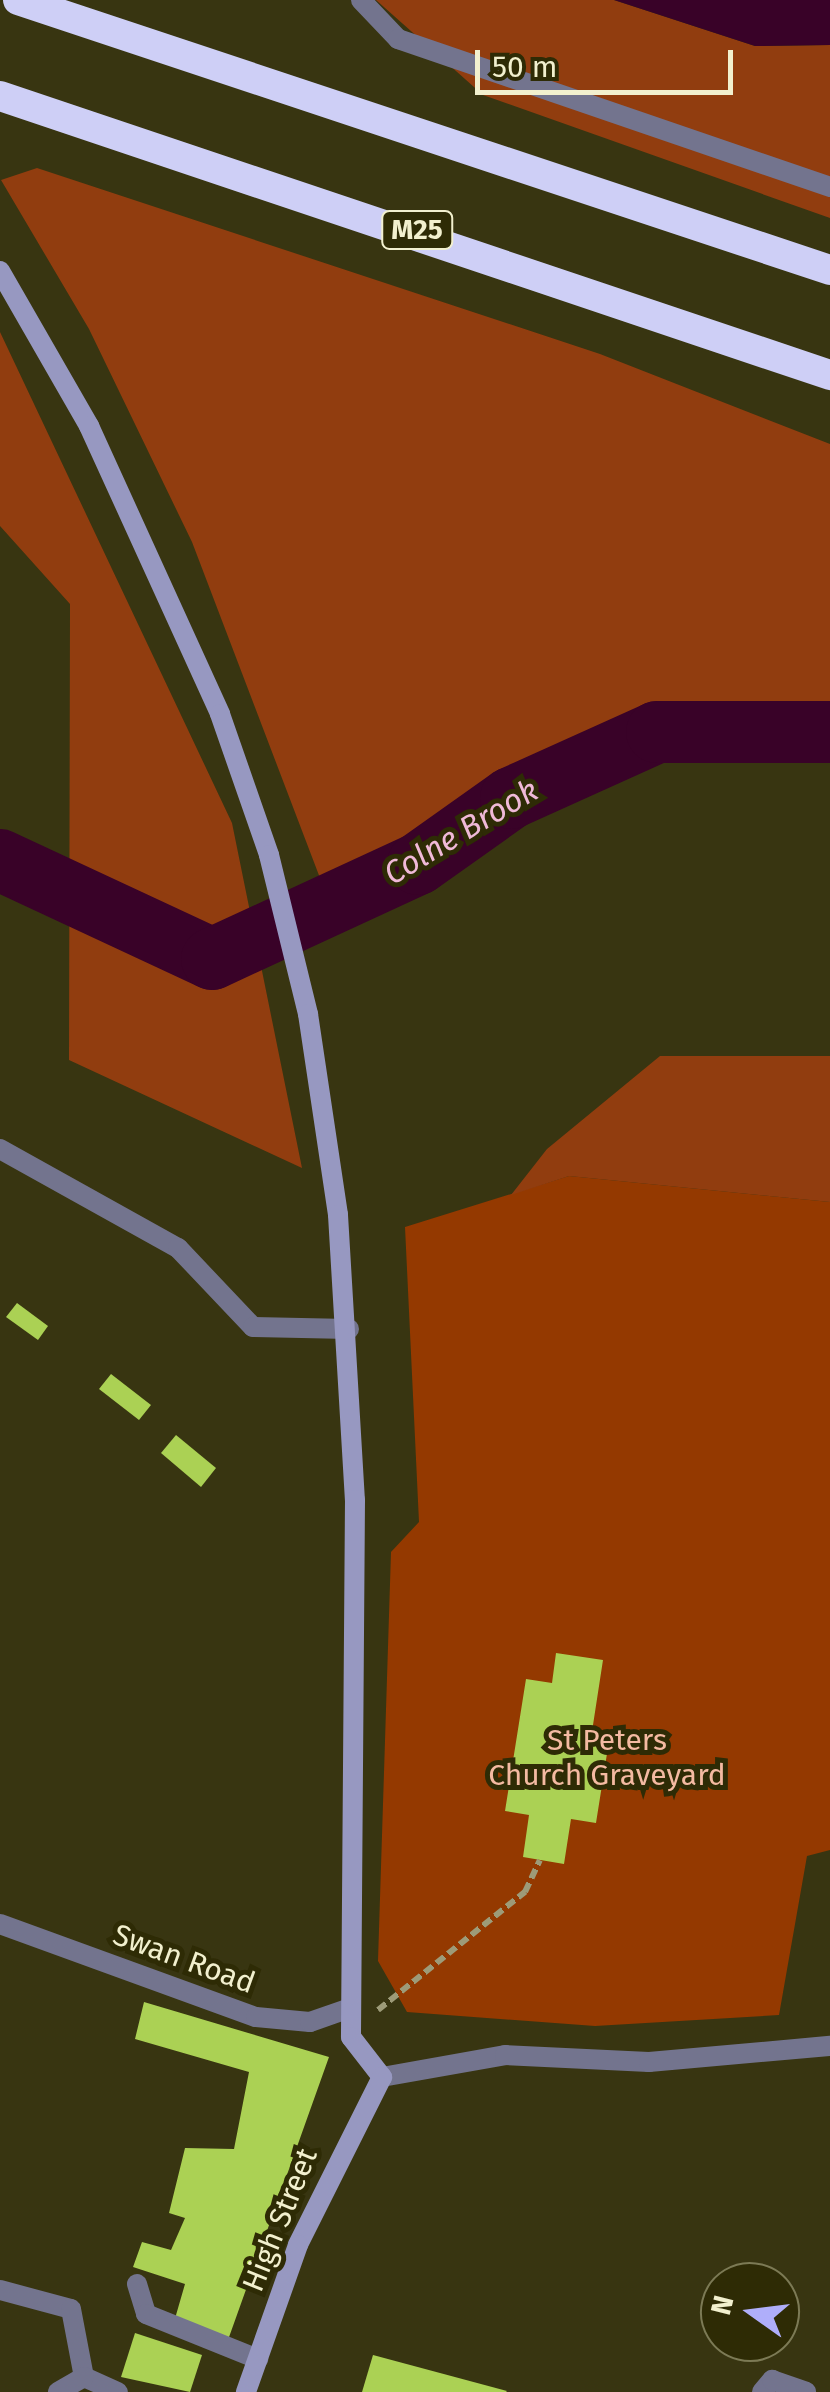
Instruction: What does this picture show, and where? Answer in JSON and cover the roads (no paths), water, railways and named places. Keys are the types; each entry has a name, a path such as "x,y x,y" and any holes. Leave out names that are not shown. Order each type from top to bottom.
{"highway":[{"path":"18,0 830,270"},
{"name":"M25","path":"0,96 830,374"}],"main road":[{"path":"0,271 180,609 269,855 308,1014 349,1329 351,2037 382,2078"},
{"name":"High Street","path":"246,2392 298,2245 382,2078"}],"street":[{"path":"361,0 398,39 830,188"},
{"path":"0,1148 178,1248 253,1327 349,1329"},
{"name":"Swan Road","path":"0,1924 256,2017 310,2022 350,2008"},
{"path":"382,2078 505,2054 649,2062 830,2046"},
{"path":"137,2284 146,2314 258,2359"},
{"path":"0,2290 71,2309 84,2377"},
{"path":"58,2392 84,2377"},
{"path":"84,2377 118,2392"},
{"path":"767,2386 806,2392"}],"waterway":[{"name":"Colne Brook","path":"0,860 212,959 418,864 511,798 657,732 830,732"}],"park label":[{"name":"St Peters Church Graveyard","path":"607,1757"}]}
